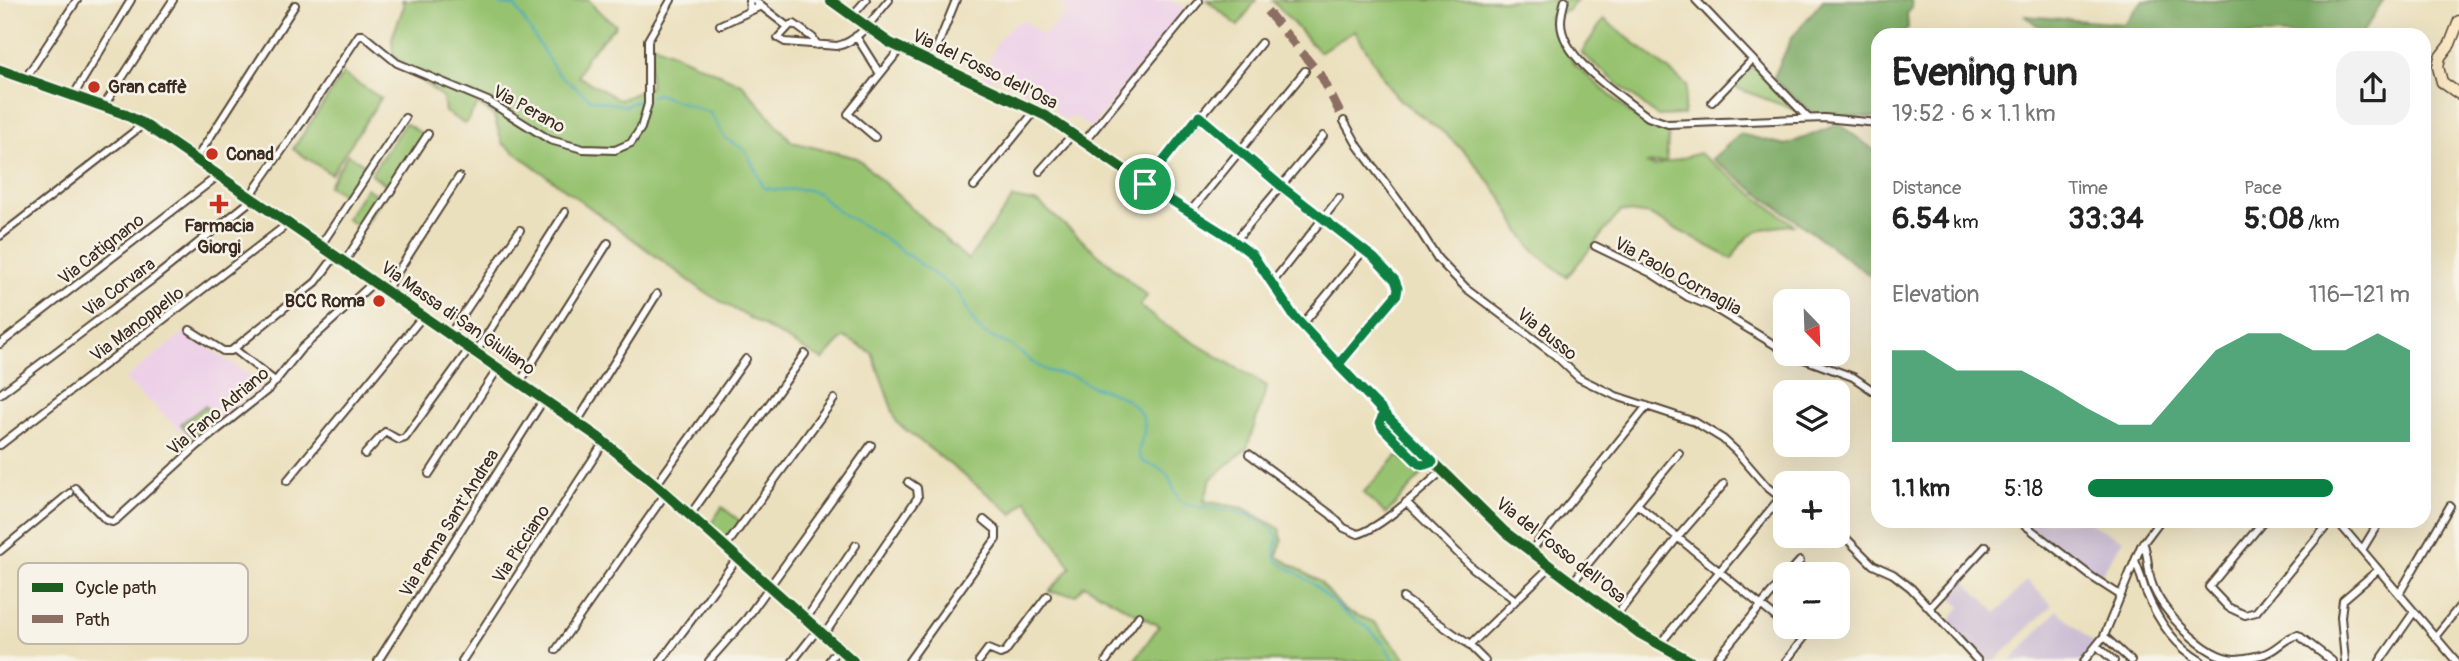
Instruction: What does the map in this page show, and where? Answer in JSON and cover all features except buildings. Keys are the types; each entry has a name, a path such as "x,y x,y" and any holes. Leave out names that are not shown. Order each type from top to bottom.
{"street":[{"path":"25,79 77,0"},
{"path":"73,96 131,0"},
{"path":"103,107 173,0"},
{"name":"Via Perano","path":"358,36 363,35 404,66 485,99 546,138 578,148 610,151 629,145 641,128 648,96 648,40 671,0"},
{"path":"749,0 750,11"},
{"path":"754,0 788,27"},
{"name":"Via del Fosso dell'Osa","path":"830,0 851,17 901,48 1036,110 1235,241 1254,257 1302,325 1338,365 1508,535 1616,616 1659,645 1690,661"},
{"path":"851,17 866,0"},
{"path":"817,45 797,24 792,24 779,37 781,42 817,45 841,46 866,27 889,0"},
{"path":"931,62 956,0"},
{"path":"1565,0 1562,29 1576,57 1648,117 1668,124 1808,118 1871,122"},
{"path":"1696,0 1808,118"},
{"path":"1084,142 1199,1"},
{"path":"196,159 295,5"},
{"path":"719,25 761,6"},
{"path":"2458,93 2442,82 2438,66 2459,21"},
{"name":"Via Corvara","path":"0,394 153,279 252,197 358,36"},
{"path":"856,36 880,74"},
{"path":"1145,184 1261,43"},
{"name":"Via del Fosso dell'Osa","path":"875,137 848,114 901,48"},
{"path":"1712,102 1752,60"},
{"path":"1190,212 1305,71"},
{"name":"Via Massa di San Giuliano","path":"3,74 73,96 144,124 499,367 604,442 666,493 853,661"},
{"path":"974,186 1036,110"},
{"path":"1199,116 1281,186 1364,250 1396,281 1398,288 1395,297 1338,365"},
{"path":"320,245 405,118"},
{"name":"Via Busso","path":"1344,121 1356,144 1453,276 1552,353 1577,376 1616,396 1702,425 1725,441 1773,492"},
{"path":"0,236 144,124"},
{"path":"190,330 228,352 316,282 340,258 428,134"},
{"path":"1040,171 1073,134"},
{"path":"1235,241 1324,136"},
{"name":"Via Catignano","path":"0,344 219,175"},
{"path":"386,290 459,177"},
{"path":"1272,283 1339,198"},
{"path":"365,454 385,432 399,440 405,438 473,350 565,212"},
{"name":"Via Manoppello","path":"0,445 289,223"},
{"path":"450,334 520,230"},
{"path":"520,383 608,243"},
{"name":"Via Paolo Cornaglia","path":"1595,246 1651,273 1688,297 1712,307 1773,344"},
{"path":"1302,325 1364,250"},
{"name":"Via Fano Adriano","path":"0,551 72,491 106,520 116,520 202,441 276,382 301,349 374,282"},
{"path":"577,422 657,294"},
{"path":"287,481 423,316"},
{"path":"234,349 276,382"},
{"path":"690,515 805,354"},
{"path":"656,485 746,359"},
{"path":"1823,366 1853,377 1871,389"},
{"path":"429,474 499,367"},
{"name":"Via Penna Sant'Andrea","path":"378,661 544,399"},
{"path":"726,546 834,399"},
{"path":"1530,552 1647,406"},
{"name":"Via Picciano","path":"462,661 604,442"},
{"path":"709,661 743,623 871,445"},
{"path":"1572,583 1679,453"},
{"path":"1249,454 1354,534 1366,532 1442,471"},
{"path":"793,661 821,632 918,497 917,488 908,482"},
{"path":"1616,616 1677,538 1724,484"},
{"path":"556,650 666,493"},
{"path":"1406,502 1473,568 1514,600"},
{"path":"1637,505 1773,615"},
{"path":"2399,594 2450,506"},
{"path":"1659,645 1773,510"},
{"path":"909,661 996,539 996,530 984,520"},
{"path":"2029,528 2120,595"},
{"path":"2084,661 2104,636 2143,542 2154,528"},
{"path":"2258,528 2209,587 2228,607 2245,615 2256,612 2324,528"},
{"path":"2343,528 2456,661"},
{"path":"2362,550 2375,528"},
{"path":"1850,541 1880,569 1899,578 1930,607 1979,661"},
{"path":"2143,542 2152,585 2160,599 2175,619 2205,646 2229,658 2244,658 2269,653 2293,636 2300,635 2332,661"},
{"path":"806,619 856,545"},
{"path":"1930,607 1986,546"},
{"path":"661,661 738,557"},
{"path":"2135,561 2145,591 2161,621 2177,642 2200,661"},
{"path":"1469,645 1550,566"},
{"path":"2345,661 2341,617 2343,600 2378,570"},
{"path":"1715,661 1773,591"},
{"path":"979,661 988,649 1004,652 1047,596"},
{"path":"1403,598 1469,645 1485,661"},
{"path":"2435,637 2459,607"},
{"path":"2380,661 2414,612"},
{"path":"1106,661 1139,616"},
{"path":"2104,636 2132,661"},
{"path":"1786,661 1803,639"},
{"path":"2097,646 2114,661"},
{"path":"829,661 838,648"}],"shaded area":[{"path":"1057,0 1170,0 1186,9 1091,128 1074,116 1066,120 1055,113 1056,105 995,76 984,83 980,81 997,42 1012,25 1024,20 1044,36 1067,11"},
{"path":"185,332 264,385 192,441 125,379"},
{"path":"2029,528 2099,528 2124,540 2097,580"},
{"path":"1960,576 1997,613 2027,580 2052,605 1995,661 1981,661 1947,624 1961,607 1946,592"},
{"path":"2057,610 2096,645 2082,661 2011,661"}],"green space":[{"path":"402,0 589,0 616,25 586,57 578,76 620,100 650,87 650,43 742,84 792,142 857,158 968,260 1013,198 1039,203 1147,296 1140,306 1158,321 1267,386 1247,448 1211,479 1204,501 1243,508 1280,529 1282,541 1277,556 1320,582 1344,610 1374,622 1408,661 1134,661 1159,626 1084,585 1076,595 1049,592 1071,567 1026,500 1013,514 897,423 872,353 844,337 823,360 706,293 502,143 494,116 478,104 465,124 445,112 443,98 393,56 392,38 404,6"},
{"path":"1207,0 1256,0 1238,26"},
{"path":"1272,0 1577,0 1569,10 1548,17 1574,64 1642,123 1669,130 1666,162 1645,164 1655,166 1699,153 1794,225 1764,229 1750,235 1732,259 1650,215 1621,211 1567,277 1535,252 1520,232 1501,197 1469,156 1390,89 1355,31 1319,52"},
{"path":"1823,0 1911,0 1912,7 1907,14 1908,28 1871,28 1871,118 1812,114 1773,79 1792,37"},
{"path":"2143,0 2384,0 2366,28 2041,28 2025,16 2124,24"},
{"path":"1604,19 1687,85 1683,115 1657,116 1581,53"},
{"path":"1753,65 1798,111 1731,86"},
{"path":"343,74 381,98 331,174 293,149"},
{"path":"405,123 424,135 390,187 371,174"},
{"path":"1839,124 1871,148 1871,276 1712,159 1740,134 1786,145"},
{"path":"348,154 365,165 345,196 328,186"},
{"path":"366,188 382,198 362,229 346,219"},
{"path":"205,406 215,419 192,437 181,424"},
{"path":"1398,455 1421,476 1386,514 1363,493"},
{"path":"722,507 741,522 726,542 709,527"}],"waterway":[{"path":"495,0 502,5 515,6 557,73 590,99 625,106 645,97"},
{"path":"651,96 657,94 710,113 725,138 746,151 764,188 804,189 818,193 838,211 884,238 956,290 977,327 984,333 1010,345 1044,369 1075,377 1128,401 1143,418 1144,433 1140,457 1144,462 1166,473 1183,503 1236,512 1264,523 1278,537 1275,555 1277,561 1311,582 1346,614 1366,626 1383,643 1395,661"}],"marked path":[{"path":"1267,11 1322,77 1344,121"}],"cycle path":[{"path":"830,0 890,43 1046,116 1245,248 1256,259 1293,315 1389,418 1505,532 1639,633 1690,661"},
{"path":"0,70 122,113 144,124 598,437 656,485 853,661"}],"place":[{"name":"Gran caffè","path":"94,87"},
{"name":"Conad","path":"212,154"},
{"name":"Farmacia Giorgi","path":"219,204"},
{"name":"BCC Roma","path":"379,301"}],"route":[{"path":"1145,184 1199,116 1281,186 1382,266 1394,278 1397,294 1338,365 1384,412 1380,422 1382,427 1419,464 1433,462 1338,365 1296,318 1253,255 1145,184"}]}
